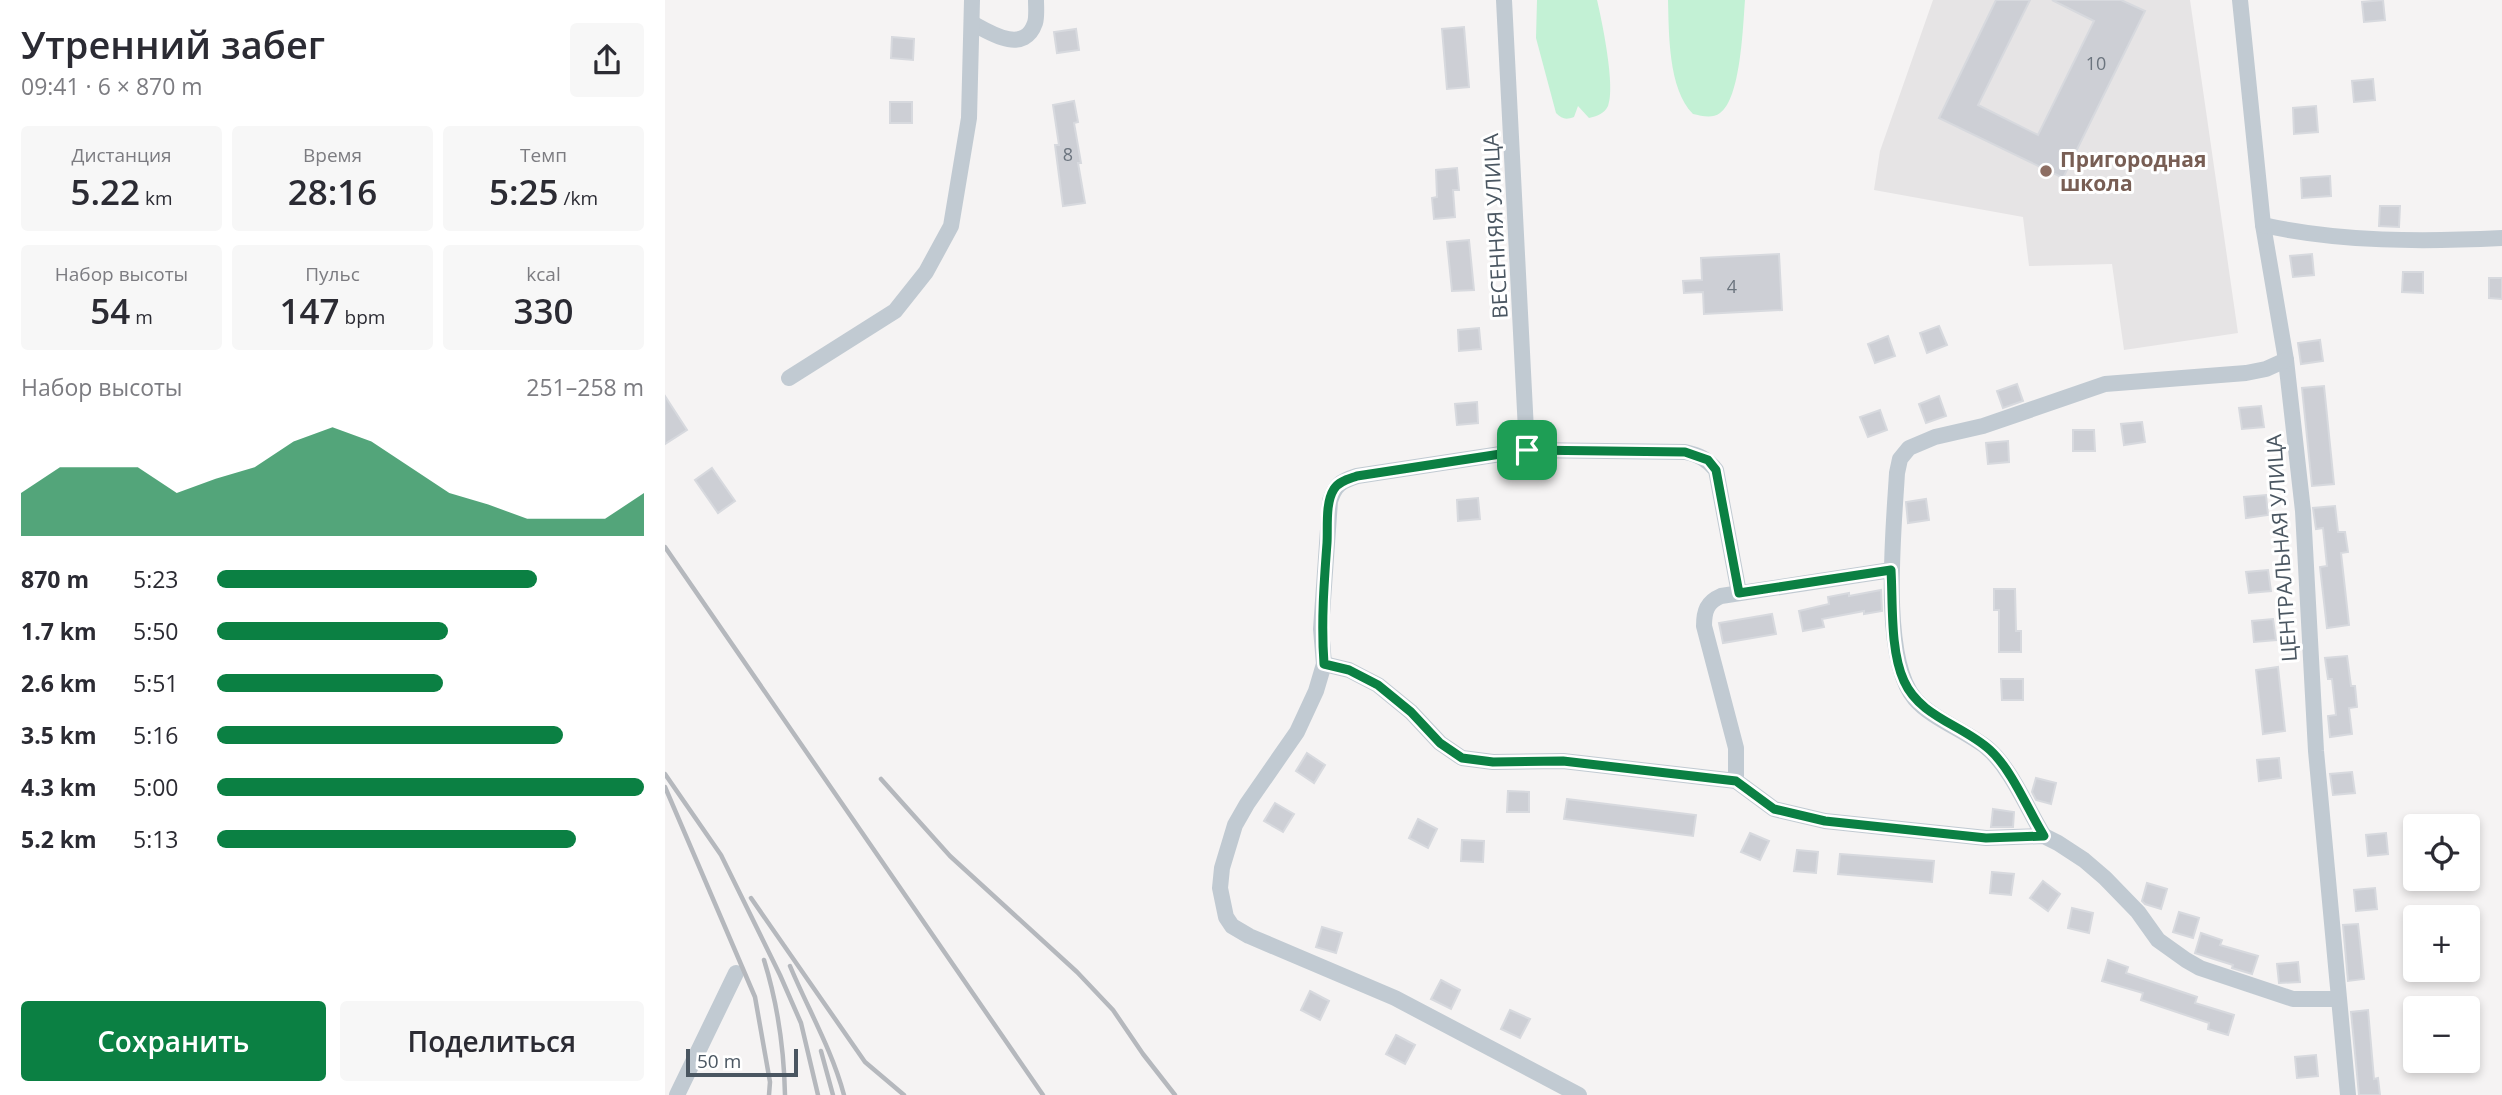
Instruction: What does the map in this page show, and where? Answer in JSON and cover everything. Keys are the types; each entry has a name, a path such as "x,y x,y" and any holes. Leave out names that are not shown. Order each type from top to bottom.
{"street":[{"path":"789,378 895,311 926,272 951,226 968,118 972,0"},
{"path":"972,23 997,37 1013,41 1027,35 1035,22 1036,0"},
{"name":"ВЕСЕННЯЯ УЛИЦА","path":"1504,0 1527,450"},
{"name":"ЦЕНТРАЛЬНАЯ УЛИЦА","path":"2240,0 2263,225 2286,360 2303,511 2316,751 2348,1095"},
{"path":"2263,225 2305,234 2379,239 2502,238"},
{"path":"2044,836 2001,761 1969,734 1930,712 1916,700 1903,680 1896,650 1891,570 1900,459 1909,448 1935,437 1983,426 2105,384 2246,373 2266,369 2286,360"},
{"path":"1579,1095 1395,998 1249,936 1233,926 1226,917 1220,888 1227,849 1235,825 1297,732 1311,704 1324,664 1321,629 1330,501 1334,489 1341,482 1357,476 1527,450 1685,452 1708,460 1716,470 1739,593"},
{"path":"1736,781 1736,748 1704,626 1704,614 1713,599 1891,570"},
{"path":"1324,664 1349,670 1378,685 1411,712 1440,743 1462,758 1493,762 1563,761 1736,781 1774,809 1813,819 1986,838 2044,836 2084,860 2138,912 2158,940 2200,968 2293,999 2338,999"},
{"path":"677,1095 736,973"}],"shaded area":[{"name":"Пригородная школа","path":"1933,0 2190,0 2238,333 2124,350 2112,264 2029,266 2023,217 1874,190 1880,151"}],"green space":[{"path":"1537,0 1597,0 1610,85 1608,106 1600,114 1589,118 1578,106 1571,118 1560,117 1556,113 1536,38"},
{"path":"1668,0 1745,0 1737,78 1727,105 1717,115 1693,114 1679,90 1671,60"}],"building":[{"path":"1996,0 2030,0 1978,105 2038,135 2094,21 2052,0 2121,0 2145,11 2063,178 1939,118"},
{"path":"2383,0 2385,20 2364,22 2362,2"},
{"path":"1464,27 1469,87 1447,89 1442,29"},
{"path":"1076,29 1079,50 1057,53 1054,32"},
{"path":"892,37 914,39 913,60 891,58"},
{"path":"2373,79 2375,100 2354,102 2352,81"},
{"path":"1074,101 1078,122 1074,123 1081,163 1078,163 1085,203 1063,206 1053,105"},
{"path":"890,102 912,102 912,123 890,123"},
{"path":"2316,106 2318,132 2294,134 2293,108"},
{"path":"1457,168 1459,190 1453,190 1455,217 1434,219 1432,198 1437,197 1436,170"},
{"path":"2330,176 2331,196 2302,198 2301,178"},
{"path":"2380,206 2400,206 2399,227 2379,226"},
{"path":"1469,240 1474,290 1452,291 1447,242"},
{"path":"1779,254 1782,310 1704,314 1703,292 1684,293 1683,281 1702,280 1701,258"},
{"path":"2312,254 2314,275 2293,277 2290,256"},
{"path":"2403,272 2423,272 2423,293 2402,292"},
{"path":"2489,278 2502,278 2502,299 2489,298"},
{"path":"1939,326 1947,345 1927,353 1920,333"},
{"path":"1479,328 1481,349 1459,351 1458,330"},
{"path":"1888,336 1895,356 1875,363 1868,344"},
{"path":"2320,340 2323,361 2301,364 2298,343"},
{"path":"2017,384 2023,401 2003,408 1997,391"},
{"path":"2324,386 2334,484 2312,486 2302,388"},
{"path":"665,396 687,430 665,444"},
{"path":"1939,396 1946,416 1926,423 1919,404"},
{"path":"1477,402 1478,423 1457,425 1455,404"},
{"path":"2261,406 2264,427 2242,429 2239,408"},
{"path":"1880,410 1887,430 1868,437 1860,417"},
{"path":"2142,422 2145,442 2124,445 2121,424"},
{"path":"2073,430 2094,430 2095,451 2073,451"},
{"path":"2008,441 2009,462 1988,464 1986,443"},
{"path":"712,468 735,501 718,513 695,480"},
{"path":"2266,495 2268,515 2246,518 2244,497"},
{"path":"1478,498 1480,519 1458,521 1457,500"},
{"path":"1926,499 1929,520 1908,523 1906,502"},
{"path":"2335,506 2338,532 2345,532 2348,552 2341,553 2349,625 2327,628 2320,567 2327,566 2323,528 2316,529 2313,508"},
{"path":"2268,570 2271,591 2249,593 2246,572"},
{"path":"1994,589 2015,589 2016,631 2021,631 2021,652 1999,652 1999,610 1994,610"},
{"path":"1881,590 1882,611 1864,614 1864,611 1822,619 1824,627 1803,631 1799,611 1829,604 1828,597"},
{"path":"1772,614 1776,634 1723,643 1719,623"},
{"path":"2273,619 2276,640 2254,642 2252,621"},
{"path":"2347,656 2357,707 2349,708 2352,734 2330,737 2328,716 2336,715 2332,679 2328,679 2325,658"},
{"path":"2278,667 2285,731 2263,734 2256,670"},
{"path":"2001,679 2023,679 2023,700 2002,700"},
{"path":"1307,753 1325,765 1314,783 1296,771"},
{"path":"2279,758 2281,778 2259,781 2257,760"},
{"path":"2352,772 2355,793 2333,795 2330,774"},
{"path":"2036,778 2056,783 2051,804 2036,800 2032,792"},
{"path":"1508,791 1529,792 1529,812 1507,812"},
{"path":"1567,799 1696,815 1693,836 1564,819"},
{"path":"1275,803 1294,814 1283,832 1264,821"},
{"path":"1993,809 2014,812 2013,827 1991,827"},
{"path":"1418,819 1437,829 1428,848 1409,838"},
{"path":"1750,833 1769,841 1760,860 1741,852"},
{"path":"2386,833 2388,854 2368,856 2366,835"},
{"path":"1462,840 1484,841 1483,862 1461,861"},
{"path":"1797,850 1818,852 1816,873 1794,871"},
{"path":"1840,854 1934,861 1932,882 1838,874"},
{"path":"1992,872 2014,874 2011,895 1990,893"},
{"path":"2043,881 2060,894 2048,911 2030,898"},
{"path":"2147,883 2167,889 2161,909 2142,901"},
{"path":"2375,888 2377,909 2356,911 2354,890"},
{"path":"2072,908 2093,913 2089,933 2068,928"},
{"path":"2179,912 2199,918 2193,938 2173,932"},
{"path":"2358,924 2364,979 2348,981 2343,925"},
{"path":"1322,927 1342,933 1336,953 1316,947"},
{"path":"2201,933 2222,940 2220,945 2258,956 2252,974 2195,953"},
{"path":"2108,960 2128,967 2126,973 2197,997 2195,1003 2234,1015 2228,1035 2208,1029 2209,1023 2141,1000 2143,993 2102,981"},
{"path":"2298,962 2300,982 2279,983 2277,964"},
{"path":"1441,980 1460,990 1451,1009 1431,999"},
{"path":"1310,991 1329,1001 1320,1020 1301,1010"},
{"path":"1510,1010 1530,1019 1520,1038 1501,1029"},
{"path":"2368,1010 2374,1079 2378,1078 2380,1095 2359,1095 2351,1012"},
{"path":"1396,1035 1415,1045 1405,1064 1386,1054"},
{"path":"2316,1055 2318,1076 2297,1078 2295,1057"}],"railway":[{"path":"665,547 1043,1095"},
{"path":"665,774 721,855 780,975 801,1023 818,1095"},
{"path":"881,779 950,856 1077,972 1113,1010 1175,1095"},
{"path":"665,787 755,997 770,1082 769,1095"},
{"path":"751,898 865,1062 904,1095"},
{"path":"764,960 779,1027 785,1095"},
{"path":"790,966 826,1046 844,1095"},
{"path":"821,1051 833,1095"}],"place":[{"name":"Пригородная школа","path":"2046,171"}],"route":[{"path":"1527,450 1685,452 1708,460 1716,470 1739,593 1891,570 1896,650 1903,680 1916,700 1930,712 1969,734 2001,761 2044,836 1986,838 1825,821 1774,809 1736,781 1563,761 1493,762 1462,758 1440,743 1411,712 1378,685 1349,670 1324,664 1321,629 1328,520 1334,489 1341,482 1357,476 1527,450"}]}
